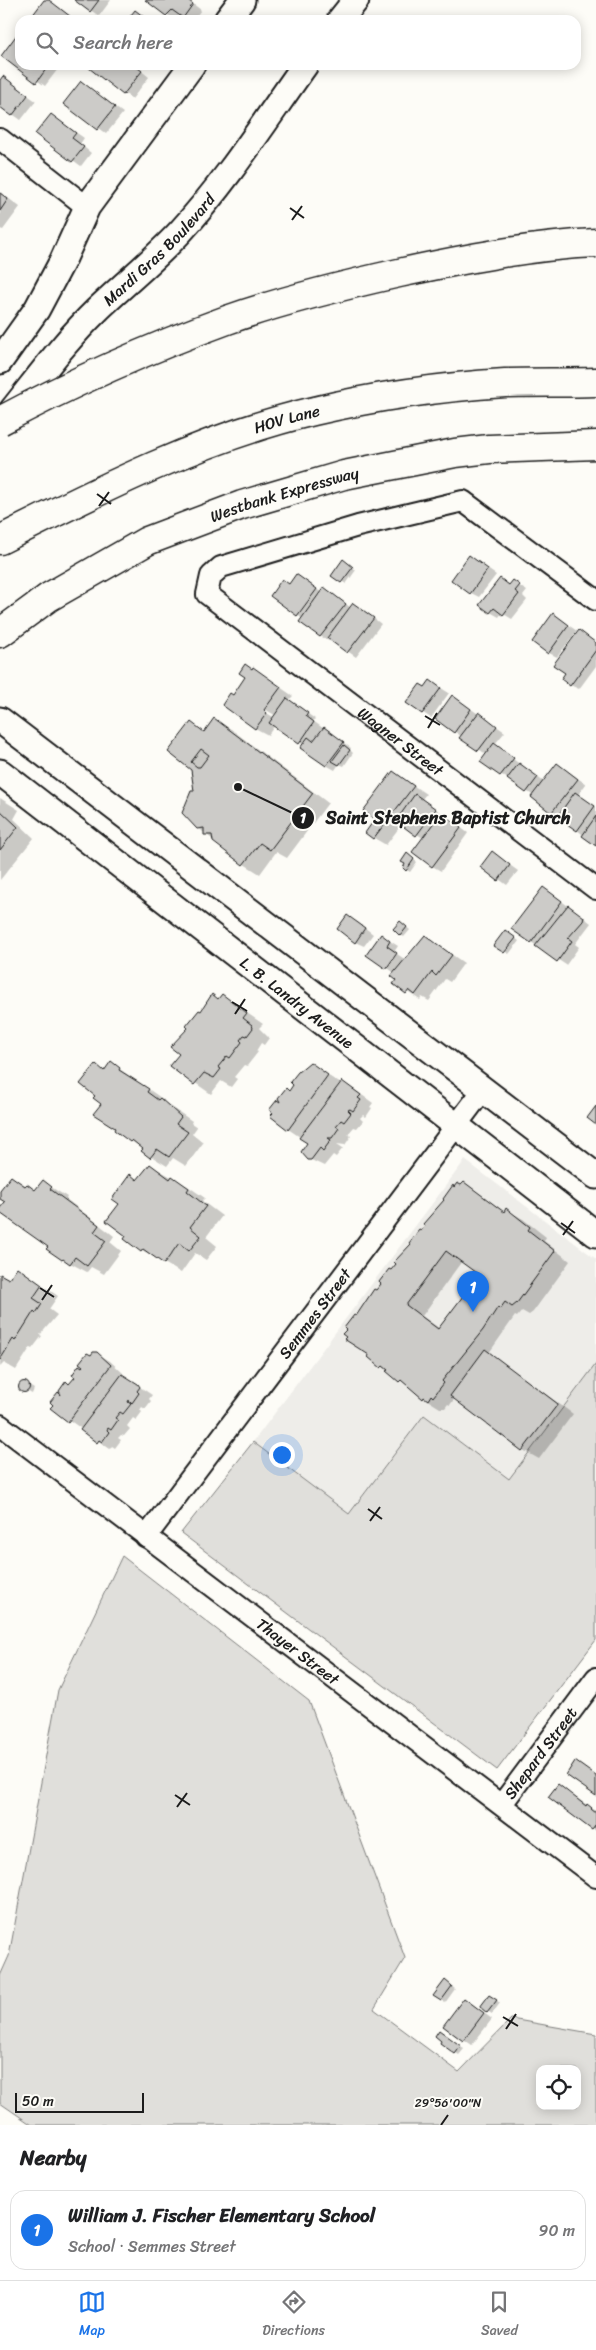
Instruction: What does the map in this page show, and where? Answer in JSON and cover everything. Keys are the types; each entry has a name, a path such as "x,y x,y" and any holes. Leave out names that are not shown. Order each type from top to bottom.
{"highway":[{"path":"0,421 47,396 154,349 229,319 298,298 469,257 596,243"},
{"name":"HOV Lane","path":"0,540 80,499 167,460 252,430 314,411 438,389 506,383 596,382"},
{"name":"Westbank Expressway","path":"0,633 49,598 147,541 242,504 344,475 455,453 489,449 592,446"}],"street":[{"path":"344,15 356,0"},
{"path":"0,361 37,309 63,260 86,207 188,70"},
{"name":"Mardi Gras Boulevard","path":"0,426 49,363 96,311 143,269 180,232 218,187 302,70"},
{"path":"0,139 86,207"},
{"name":"Wagner Street","path":"596,600 463,501 358,526 221,567 211,576 207,594 596,889"},
{"path":"0,720 596,1176"},
{"name":"L. B. Landry Avenue","path":"0,772 596,1234"},
{"name":"Semmes Street","path":"146,1537 483,1090"},
{"name":"Thayer Street","path":"0,1425 596,1877"},
{"name":"Shepard Street","path":"502,1804 596,1678"}],"shaded area":[{"path":"465,1160 596,1259 596,1364 509,1479 424,1415 349,1514 253,1442"},
{"path":"596,1364 596,1640 497,1770 181,1533 253,1442 349,1514 424,1415 509,1479"},
{"path":"122,1556 309,1701 405,1958 374,2009 459,2072 511,2019 596,2034 596,2125 32,2125 0,2103 0,1976 9,1956 58,1690"}],"building":[{"path":"44,0 49,0 68,15 33,15"},
{"path":"74,0 99,0 90,12"},
{"path":"145,0 188,0 193,4 185,15 179,15 172,10 165,15"},
{"path":"135,10 142,15 131,15"},
{"path":"15,37 15,67 1,56"},
{"path":"19,70 45,70 36,83"},
{"path":"92,70 142,71 123,95"},
{"path":"3,76 28,95 12,116 0,107 0,80"},
{"path":"81,81 115,107 97,130 63,104"},
{"path":"51,114 76,133 72,138 84,147 72,162 35,134"},
{"path":"0,193 8,199 0,211"},
{"path":"469,555 488,569 470,594 451,580"},
{"path":"343,559 353,567 341,583 331,576"},
{"path":"296,574 317,589 297,616 270,596 282,579 289,584"},
{"path":"500,578 509,585 513,580 520,585 515,591 519,594 503,615 494,608 490,613 479,605"},
{"path":"324,587 346,604 320,637 299,622"},
{"path":"353,603 374,618 347,653 327,638"},
{"path":"553,613 569,625 548,654 532,642"},
{"path":"579,630 596,643 596,650 570,686 561,679 565,673 553,665"},
{"path":"245,664 252,669 253,667 281,687 264,710 267,713 255,729 222,705 230,693 233,695 245,677 239,673"},
{"path":"430,680 441,688 422,714 406,703 420,684 425,687"},
{"path":"452,695 471,709 454,733 435,719"},
{"path":"287,698 308,713 306,716 314,722 299,744 269,723"},
{"path":"479,712 497,726 478,751 459,738"},
{"path":"214,718 313,793 270,850 260,843 243,865 213,842 212,835 204,835 204,828 197,829 182,813 191,791 194,791 191,770 168,752 191,722 204,732","holes":["201,749 209,755 200,767 191,762"]},
{"path":"324,727 344,742 326,766 300,748 308,737 313,741"},
{"path":"494,743 514,758 500,776 480,762"},
{"path":"344,745 350,750 339,765 332,761"},
{"path":"519,763 538,777 526,793 507,779"},
{"path":"557,763 578,779 551,813 531,797"},
{"path":"393,771 414,786 373,839 365,833 372,823 375,825 378,822 363,811"},
{"path":"575,792 595,806 577,831 557,817"},
{"path":"415,794 436,809 416,836 396,821"},
{"path":"0,810 18,827 0,850"},
{"path":"441,813 461,828 432,867 412,852"},
{"path":"596,816 596,846 582,836"},
{"path":"492,851 510,865 498,881 480,867"},
{"path":"407,853 414,859 406,871 403,868 405,864 401,862"},
{"path":"543,887 562,901 531,943 511,929"},
{"path":"568,905 584,917 583,921 568,938 572,941 557,962 535,946"},
{"path":"347,915 365,928 355,943 337,929"},
{"path":"400,921 407,927 400,936 393,929"},
{"path":"505,930 516,938 504,953 493,946"},
{"path":"381,934 390,941 387,946 397,953 386,969 366,955"},
{"path":"425,935 452,955 436,976 432,972 415,995 409,990 406,994 393,984 396,980 391,976"},
{"path":"212,994 218,999 222,994 247,1013 243,1018 253,1028 247,1036 244,1035 240,1040 242,1042 230,1058 227,1056 218,1067 221,1069 214,1078 204,1073 194,1085 169,1066 179,1054 170,1047 188,1028 186,1026 199,1010 201,1011"},
{"path":"111,1061 120,1068 119,1070 149,1089 147,1092 158,1100 160,1098 181,1117 176,1124 188,1132 169,1157 157,1149 150,1158 132,1140 130,1142 114,1130 115,1128 93,1114 101,1104 93,1098 95,1096 80,1084 96,1064 104,1071"},
{"path":"310,1062 328,1075 288,1130 270,1116 273,1113 269,1110 277,1100 280,1102 278,1098 286,1088 289,1091 293,1085 290,1082"},
{"path":"342,1081 361,1095 358,1098 361,1100 353,1111 348,1110 351,1113 344,1122 341,1120 336,1126 339,1128 332,1138 328,1138 331,1140 323,1151 320,1148 311,1160 308,1160 301,1152 307,1143 299,1138"},
{"path":"596,1106 596,1125 587,1118"},
{"path":"150,1164 170,1179 172,1176 189,1188 187,1191 206,1206 190,1227 201,1236 189,1251 179,1243 164,1264 143,1249 141,1252 124,1239 126,1236 106,1221 119,1204 112,1199 130,1174 137,1180"},
{"path":"11,1176 25,1186 27,1184 35,1190 43,1180 52,1187 50,1189 99,1225 94,1232 106,1241 87,1266 75,1257 70,1264 62,1260 46,1249 48,1247 0,1213 0,1208 5,1202 0,1199 0,1190"},
{"path":"464,1182 504,1212 506,1208 530,1227 528,1230 555,1251 517,1303 512,1307 505,1302 500,1309 498,1307 483,1330 442,1381 444,1383 433,1397 431,1395 428,1400 424,1397 423,1399 401,1380 399,1382 386,1371 388,1370 383,1366 381,1368 368,1357 369,1355 344,1339 346,1337 342,1334 346,1330 344,1328 354,1315 356,1316 374,1289 376,1290 381,1284 379,1282 389,1269 391,1270 396,1264 394,1262 411,1244 409,1243 419,1230 421,1231 425,1225 423,1224 444,1200 453,1185 454,1187 457,1183 461,1185","holes":["446,1251 479,1275 438,1329 406,1305"]},
{"path":"17,1267 42,1285 33,1298 42,1304 36,1313 34,1311 15,1341 13,1339 0,1360 0,1274 9,1279"},
{"path":"485,1349 558,1404 522,1451 450,1396"},
{"path":"93,1352 97,1352 111,1365 68,1422 50,1408 53,1405 50,1402 58,1392 61,1395 59,1391 66,1381 69,1384 75,1377 72,1375 79,1365 83,1366 79,1363 87,1353 91,1355"},
{"path":"122,1374 138,1384 140,1387 137,1391 139,1393 132,1403 129,1400 128,1402 131,1404 123,1414 120,1412 115,1418 118,1420 111,1430 108,1428 109,1432 102,1442 99,1440 97,1443 80,1430"},
{"path":"24,1381 30,1387 24,1393 18,1387"},
{"path":"575,1761 596,1776 596,1796 566,1775"},
{"path":"558,1784 586,1806 587,1804 596,1813 596,1825 592,1830 548,1797"},
{"path":"445,1980 452,1986 441,2001 433,1996"},
{"path":"489,1995 497,2000 487,2013 480,2007"},
{"path":"464,1998 484,2013 463,2041 443,2026"},
{"path":"439,2030 461,2046 455,2054 440,2043 441,2041 435,2036"}],"place":[{"name":"Saint Stephens Baptist Church","path":"238,787"},
{"name":"William J. Fischer Elementary School","path":"473,1312"}]}
